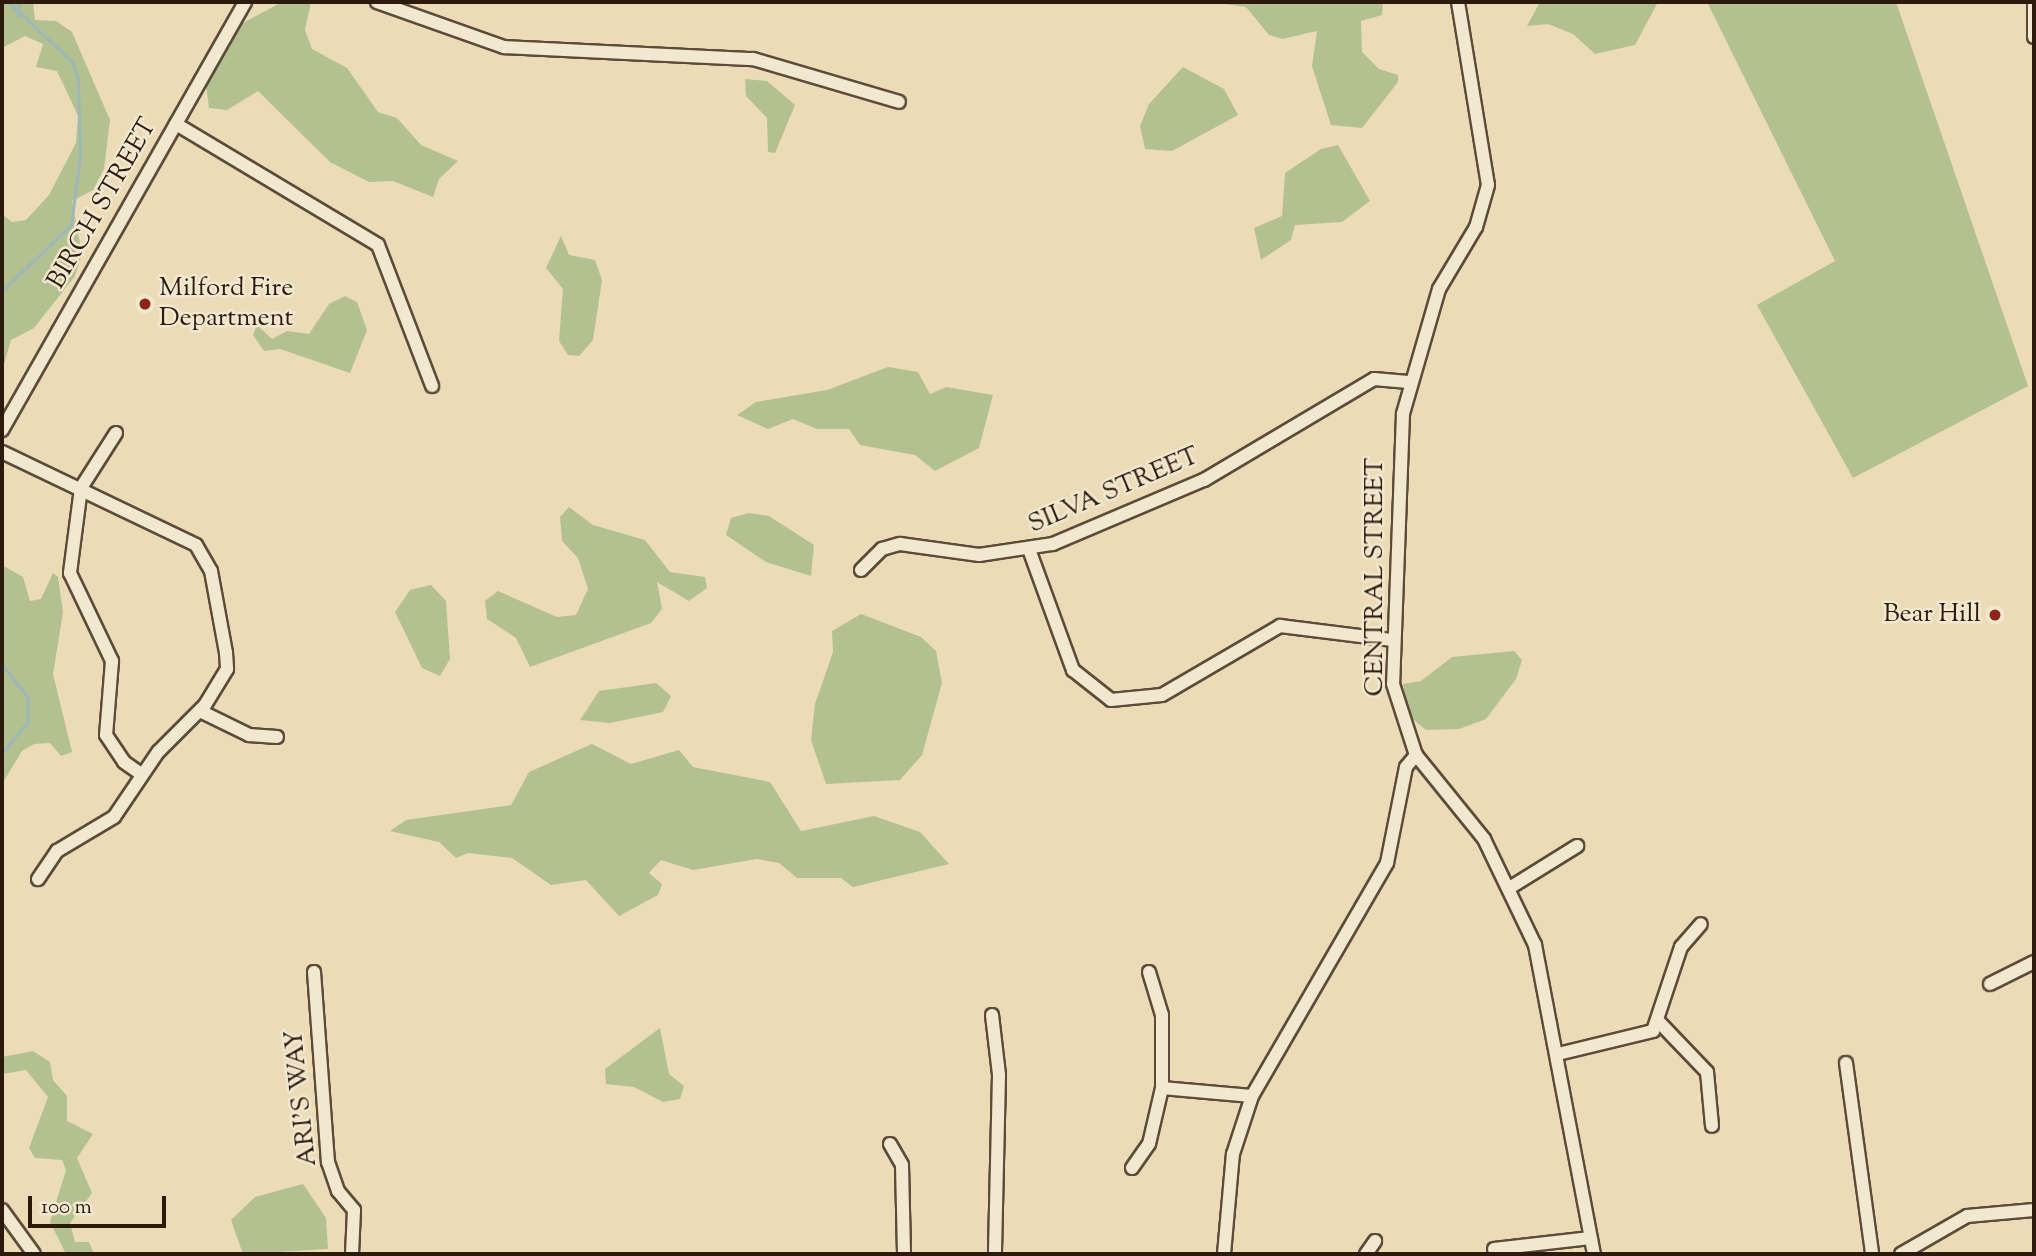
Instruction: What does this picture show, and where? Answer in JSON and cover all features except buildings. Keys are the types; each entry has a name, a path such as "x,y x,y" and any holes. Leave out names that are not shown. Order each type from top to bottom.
{"street":[{"name":"BIRCH STREET","path":"2,430 245,2"},
{"path":"377,2 504,47 740,57 899,102"},
{"name":"CENTRAL STREET","path":"1458,2 1488,185 1476,227 1439,289 1411,382 1395,503 1393,640 1397,707 1416,755 1484,839 1511,887 1544,975 1594,1254"},
{"path":"2034,2 2034,37"},
{"path":"176,124 378,245 418,364 432,386"},
{"name":"SILVA STREET","path":"861,570 882,549 900,544 979,555 1030,552 1175,495 1374,379 1411,382"},
{"path":"116,433 81,488 70,573 112,661 106,735 124,762 141,774"},
{"path":"2,452 176,531 205,556 227,670 200,710 141,774 114,817 57,851 38,879"},
{"path":"1030,552 1073,670 1111,700 1162,695 1280,626 1393,640"},
{"path":"200,710 249,735 276,737"},
{"path":"1224,1254 1233,1154 1252,1096 1387,863 1406,767 1416,755"},
{"path":"1511,887 1577,846"},
{"path":"1558,1054 1639,1039 1660,1023 1672,968 1701,924"},
{"path":"1990,984 2034,962"},
{"name":"ARI'S WAY","path":"314,972 328,1162 338,1191 354,1210 352,1254"},
{"path":"1132,1168 1149,1143 1162,1088 1163,1015 1149,972"},
{"path":"992,1015 999,1074 995,1254"},
{"path":"1660,1023 1706,1072 1712,1126"},
{"path":"1846,1063 1872,1254"},
{"path":"1162,1088 1252,1096"},
{"path":"890,1143 902,1164 904,1254"},
{"path":"2,1210 34,1254"},
{"path":"1901,1254 1967,1216 2034,1210"},
{"path":"1494,1249 1590,1238"},
{"path":"1366,1254 1374,1241"}],"green space":[{"path":"2,2 33,2 35,20 56,21 72,32 110,120 104,169 93,190 72,201 82,254 75,276 34,328 11,340 2,371 2,214 12,222 26,220 49,195 76,143 78,116 57,71 36,67 43,44 25,36 2,48"},
{"path":"282,2 311,2 305,30 312,49 347,68 378,112 397,118 421,145 458,161 439,179 433,197 393,181 369,182 330,162 258,91 227,110 209,108 206,85 241,24"},
{"path":"1212,2 1383,2 1382,15 1361,21 1362,52 1379,69 1398,75 1398,82 1362,128 1331,125 1312,66 1317,31 1282,39 1269,35 1246,7"},
{"path":"1540,2 1658,2 1635,45 1595,54 1573,34 1548,24 1527,26"},
{"path":"1896,2 2028,386 1853,478 1757,305 1835,261 1708,4"},
{"path":"1183,67 1224,89 1238,115 1172,151 1145,149 1140,126 1149,104"},
{"path":"745,79 767,81 795,105 775,153 768,152 767,118 746,96"},
{"path":"1338,145 1370,201 1342,222 1295,225 1291,240 1261,260 1254,228 1282,216 1285,173 1321,149"},
{"path":"561,236 569,255 595,260 602,280 593,340 579,356 568,355 559,341 563,289 546,268"},
{"path":"345,296 357,302 367,330 350,373 280,349 264,351 253,335 257,325 272,339 287,331 309,334 329,304"},
{"path":"888,367 918,372 930,394 946,387 993,395 979,448 935,471 915,455 860,445 849,429 817,429 793,419 768,429 737,415 756,402 827,390"},
{"path":"569,507 593,525 645,540 670,572 705,577 707,588 689,601 657,582 662,609 651,623 530,667 516,638 487,619 485,601 498,591 557,617 576,615 588,589 578,558 562,541 560,517"},
{"path":"749,513 769,516 814,545 811,576 766,562 726,535 731,518"},
{"path":"2,565 23,577 30,601 41,599 53,573 58,577 63,612 53,674 72,752 61,756 50,743 34,744 22,751 2,784"},
{"path":"431,585 446,601 450,659 440,676 422,668 395,612 410,590"},
{"path":"861,614 921,637 936,651 942,683 922,755 900,780 826,784 811,740 815,704 833,652 832,631"},
{"path":"1514,651 1522,660 1516,679 1486,719 1459,729 1426,730 1408,715 1403,684 1421,681 1452,657"},
{"path":"656,683 671,696 663,712 610,723 580,720 599,691"},
{"path":"592,744 631,764 679,750 693,767 770,782 801,831 874,816 920,832 949,864 853,887 841,878 797,878 779,863 757,859 693,870 661,860 649,873 662,884 658,895 619,916 586,880 551,885 512,858 468,853 456,858 439,842 390,831 406,820 511,805 529,772"},
{"path":"660,1028 669,1074 684,1086 680,1099 663,1102 634,1087 606,1084 605,1069"},
{"path":"33,1051 50,1062 53,1080 67,1096 67,1121 93,1134 77,1158 92,1193 70,1223 75,1242 89,1242 94,1254 66,1254 50,1222 66,1170 62,1160 35,1158 29,1148 48,1097 26,1070 2,1074 2,1057"},
{"path":"303,1184 326,1218 328,1249 243,1254 231,1220 255,1197"}],"waterway":[{"path":"2,291 71,225 80,155 78,79 71,61 8,2"},
{"path":"18,16 19,2"},
{"path":"2,664 28,697 28,722 2,754"}],"place":[{"name":"Milford Fire Department","path":"145,304"},
{"name":"Bear Hill","path":"1995,615"}]}
